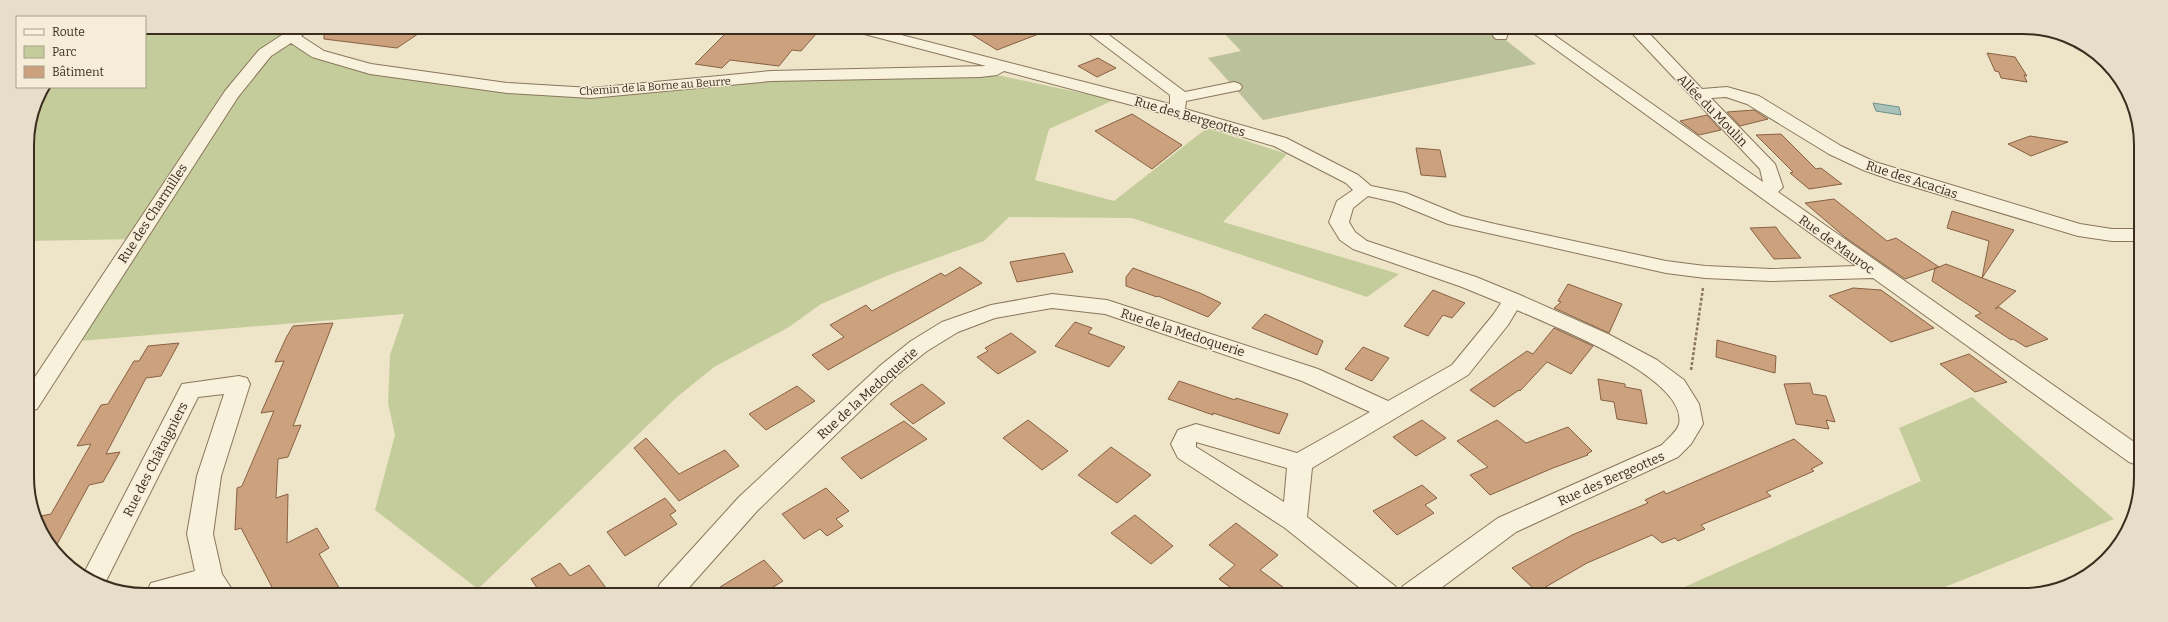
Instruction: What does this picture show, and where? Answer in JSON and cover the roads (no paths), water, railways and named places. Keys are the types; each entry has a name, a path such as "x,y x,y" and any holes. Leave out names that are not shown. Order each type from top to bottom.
{"street":[{"name":"Rue des Charmilles","path":"34,395 231,95 265,53 293,34"},
{"name":"Chemin de la Borne au Beurre","path":"300,34 318,54 370,69 507,88 591,93 772,76 980,72 1005,67"},
{"name":"Rue des Bergeottes","path":"881,34 1005,67 1177,105 1280,142 1352,179 1365,190 1399,197 1455,220 1494,230 1666,267 1705,272 1771,275 1877,272"},
{"path":"1099,34 1178,93 1177,105 1234,87"},
{"name":"Rue de Mauroc","path":"1543,34 2134,454"},
{"name":"Allée du Moulin","path":"1641,34 1769,168 1774,187 1766,193"},
{"name":"Rue des Acacias","path":"1698,94 1726,92 1753,100 1835,150 1869,166 1900,177 2078,230 2112,235 2134,235"},
{"name":"Rue des Bergeottes","path":"1365,190 1344,205 1339,222 1347,236 1360,245 1469,282 1513,300 1600,339 1649,365 1676,386 1688,404 1691,424 1683,438 1670,451 1507,525 1420,588"},
{"path":"1378,588 1294,521 1186,452 1183,444 1186,436 1196,433 1300,463 1460,370 1501,320 1513,300"},
{"name":"Rue de la Medoquerie","path":"673,588 748,504 889,370 919,346 950,327 991,312 1052,301 1107,307 1310,375 1389,411"},
{"name":"Rue des Châtaigniers","path":"95,576 190,390 239,384 209,476 200,534 215,585 188,588"},
{"path":"1294,521 1300,463"}],"water":[{"path":"1873,103 1899,107 1901,115 1876,111"}]}
